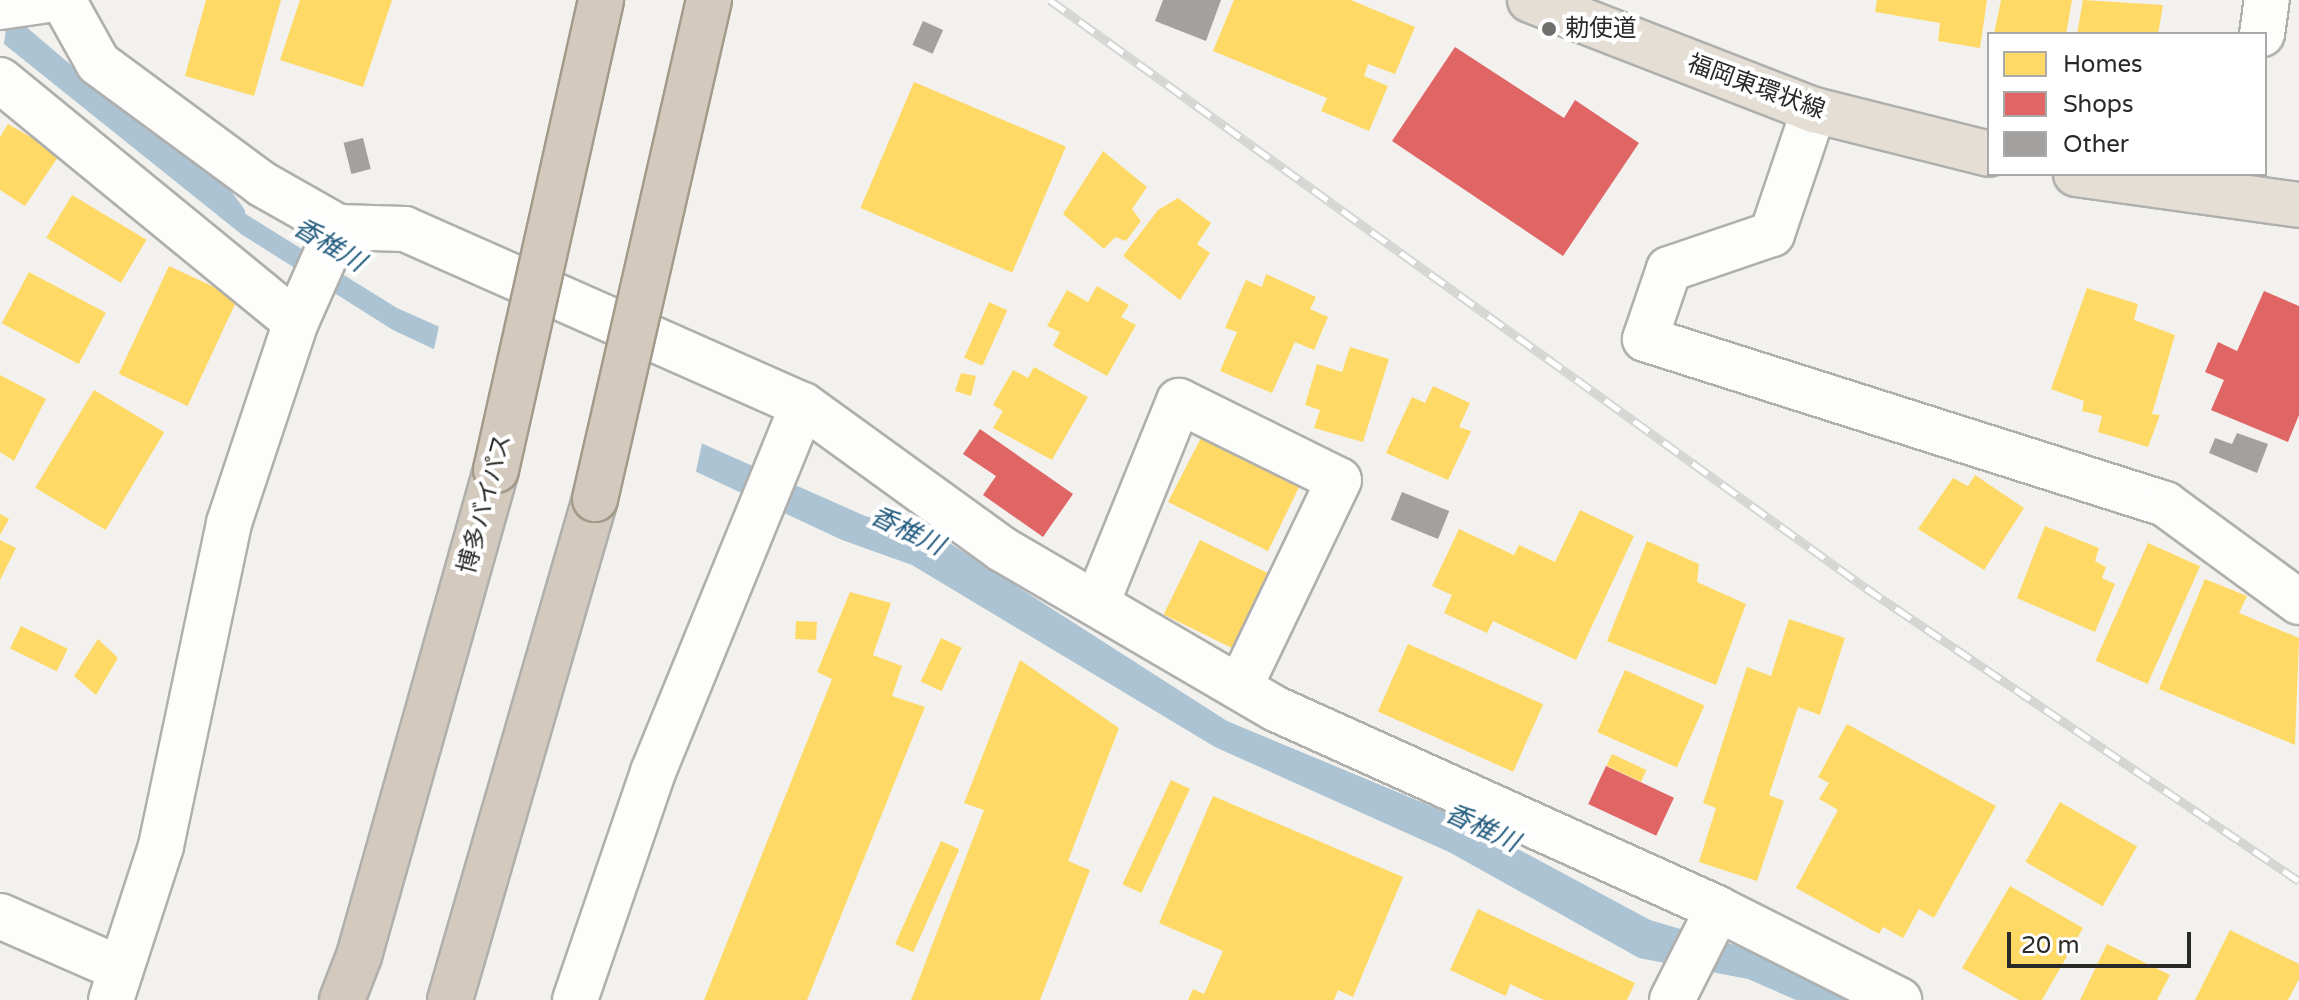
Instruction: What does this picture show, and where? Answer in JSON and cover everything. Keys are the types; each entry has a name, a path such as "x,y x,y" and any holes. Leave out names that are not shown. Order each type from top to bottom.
{"highway":[{"name":"博多バイパス","path":"342,1000 359,956 496,470 601,0"},
{"path":"450,1000 595,499 709,0"}],"main road":[{"name":"福岡東環状線","path":"1555,6 1814,110 1987,153"},
{"path":"2102,176 2242,187 2299,205"}],"street":[{"path":"0,7 48,0"},
{"path":"63,0 98,63 262,184 338,227 405,229 803,405 1002,549 1276,709 1718,909 1899,1000"},
{"path":"2262,32 2267,0"},
{"path":"0,80 296,322"},
{"path":"1814,110 1772,234 1669,269 1645,339 2165,504 2299,602"},
{"path":"0,916 116,984 161,846 229,523 296,322 338,227"},
{"path":"1097,603 1179,401 1339,480 1240,687"},
{"path":"575,1000 653,772 803,405"},
{"path":"1672,1000 1718,909"}],"water":[{"path":"24,25 247,215 397,308 865,516 937,535 1227,721 1462,819 1650,920 1762,953 1885,1000 1796,1000 1748,979 1639,958 1449,852 1215,747 912,565 842,540 393,330 241,234 4,44 6,29"}],"pier":[{"path":"440,322 703,439 695,476 433,353"}],"building: Homes":[{"path":"206,0 281,0 254,96 185,76"},
{"path":"300,0 392,0 363,87 280,60"},
{"path":"1234,0 1351,0 1415,27 1395,74 1368,64 1364,76 1388,86 1369,131 1321,111 1327,98 1213,51"},
{"path":"1877,0 1987,0 1980,48 1938,41 1940,23 1875,12"},
{"path":"2001,0 2072,0 2066,32 1994,32"},
{"path":"2083,0 2163,5 2158,32 2077,32"},
{"path":"914,82 1066,146 1012,273 860,208"},
{"path":"8,124 60,154 25,206 0,190 0,137"},
{"path":"1103,151 1147,187 1132,209 1141,221 1126,241 1115,237 1104,249 1063,214"},
{"path":"72,195 147,240 121,283 46,238"},
{"path":"1178,198 1211,223 1197,244 1210,253 1180,300 1123,256 1158,210"},
{"path":"169,266 238,298 188,406 119,374"},
{"path":"29,272 106,313 79,364 2,323"},
{"path":"1266,274 1316,297 1310,309 1328,317 1314,350 1295,342 1272,393 1220,371 1237,332 1225,328 1246,280 1262,287"},
{"path":"1097,286 1129,305 1121,317 1136,325 1107,376 1053,346 1060,332 1047,326 1067,290 1088,302"},
{"path":"2087,288 2138,304 2134,320 2175,335 2152,414 2160,415 2148,447 2098,432 2102,416 2082,411 2084,401 2051,389"},
{"path":"989,302 1007,310 982,366 964,358"},
{"path":"1350,347 1389,359 1363,442 1314,428 1320,410 1305,405 1317,364 1342,372"},
{"path":"1034,367 1088,397 1052,460 993,428 1003,411 993,405 1013,370 1028,378"},
{"path":"961,373 976,376 971,396 955,391"},
{"path":"0,375 46,399 14,461 0,452"},
{"path":"1433,386 1470,403 1459,427 1471,431 1448,480 1386,453 1412,397 1425,403"},
{"path":"94,390 164,432 106,530 35,488"},
{"path":"1216,437 1304,477 1268,551 1168,502 1201,438 1212,444"},
{"path":"1975,475 2024,508 1984,570 1918,529 1953,478 1968,486"},
{"path":"1580,510 1634,536 1576,660 1493,621 1487,633 1444,613 1452,595 1432,586 1459,529 1514,555 1519,545 1555,562"},
{"path":"0,514 9,519 0,535"},
{"path":"2045,526 2099,548 2095,561 2106,567 2102,578 2115,584 2095,632 2017,598"},
{"path":"0,540 16,548 0,580"},
{"path":"1200,540 1268,573 1232,648 1164,615"},
{"path":"1647,541 1699,564 1697,582 1746,604 1716,685 1607,641"},
{"path":"2148,543 2200,566 2148,684 2096,661"},
{"path":"2205,579 2247,596 2239,613 2299,638 2295,745 2159,689"},
{"path":"850,592 891,603 873,655 902,666 892,696 925,707 807,1000 704,1000 832,679 817,672"},
{"path":"1789,619 1845,638 1820,715 1798,707 1769,795 1784,801 1757,881 1699,862 1716,808 1703,803 1747,667 1771,676"},
{"path":"796,621 817,622 816,640 795,639"},
{"path":"21,626 68,649 57,671 10,648"},
{"path":"941,638 962,648 942,691 921,682"},
{"path":"98,639 118,658 96,695 74,676"},
{"path":"1408,644 1543,704 1513,772 1378,712"},
{"path":"1020,660 1119,728 1068,861 1090,870 1040,1000 911,1000 984,810 964,803"},
{"path":"1625,670 1704,705 1677,768 1597,732"},
{"path":"1847,724 1996,806 1934,918 1919,909 1903,938 1883,927 1879,934 1796,888 1838,810 1819,799 1829,783 1818,777"},
{"path":"1612,754 1646,770 1641,782 1607,766"},
{"path":"1171,780 1190,789 1141,893 1122,884"},
{"path":"1213,796 1403,877 1353,997 1338,990 1334,1000 1188,1000 1193,989 1204,994 1223,951 1159,923"},
{"path":"2060,802 2137,846 2103,906 2026,862"},
{"path":"941,841 959,849 913,952 895,944"},
{"path":"2010,886 2083,928 2042,1000 2019,1000 1962,968"},
{"path":"1478,909 1635,983 1627,1000 1544,1000 1510,984 1506,996 1450,970"},
{"path":"2230,930 2299,964 2299,979 2288,1000 2195,1000"},
{"path":"2107,944 2170,975 2157,1000 2080,1000"}],"building: Shops":[{"path":"1455,47 1564,118 1575,100 1639,143 1563,256 1392,141"},
{"path":"2264,291 2299,306 2299,415 2288,442 2211,410 2224,380 2205,372 2218,342 2237,351"},
{"path":"980,429 1073,494 1043,537 983,495 996,476 963,454"},
{"path":"1606,766 1674,798 1656,836 1588,804"}],"building: Other":[{"path":"1163,0 1221,0 1206,41 1155,21"},
{"path":"923,21 943,30 933,54 912,45"},
{"path":"363,138 371,169 351,174 344,143"},
{"path":"2237,433 2268,444 2257,473 2209,453 2215,438 2232,444"},
{"path":"1402,492 1449,511 1438,539 1391,520"}],"waterway":[{"name":"香椎川","path":"155,140 212,181 236,213"}],"railway":[{"path":"1050,0 1866,588 2299,881"}],"place":[{"name":"勅使道","path":"1549,29"}]}
